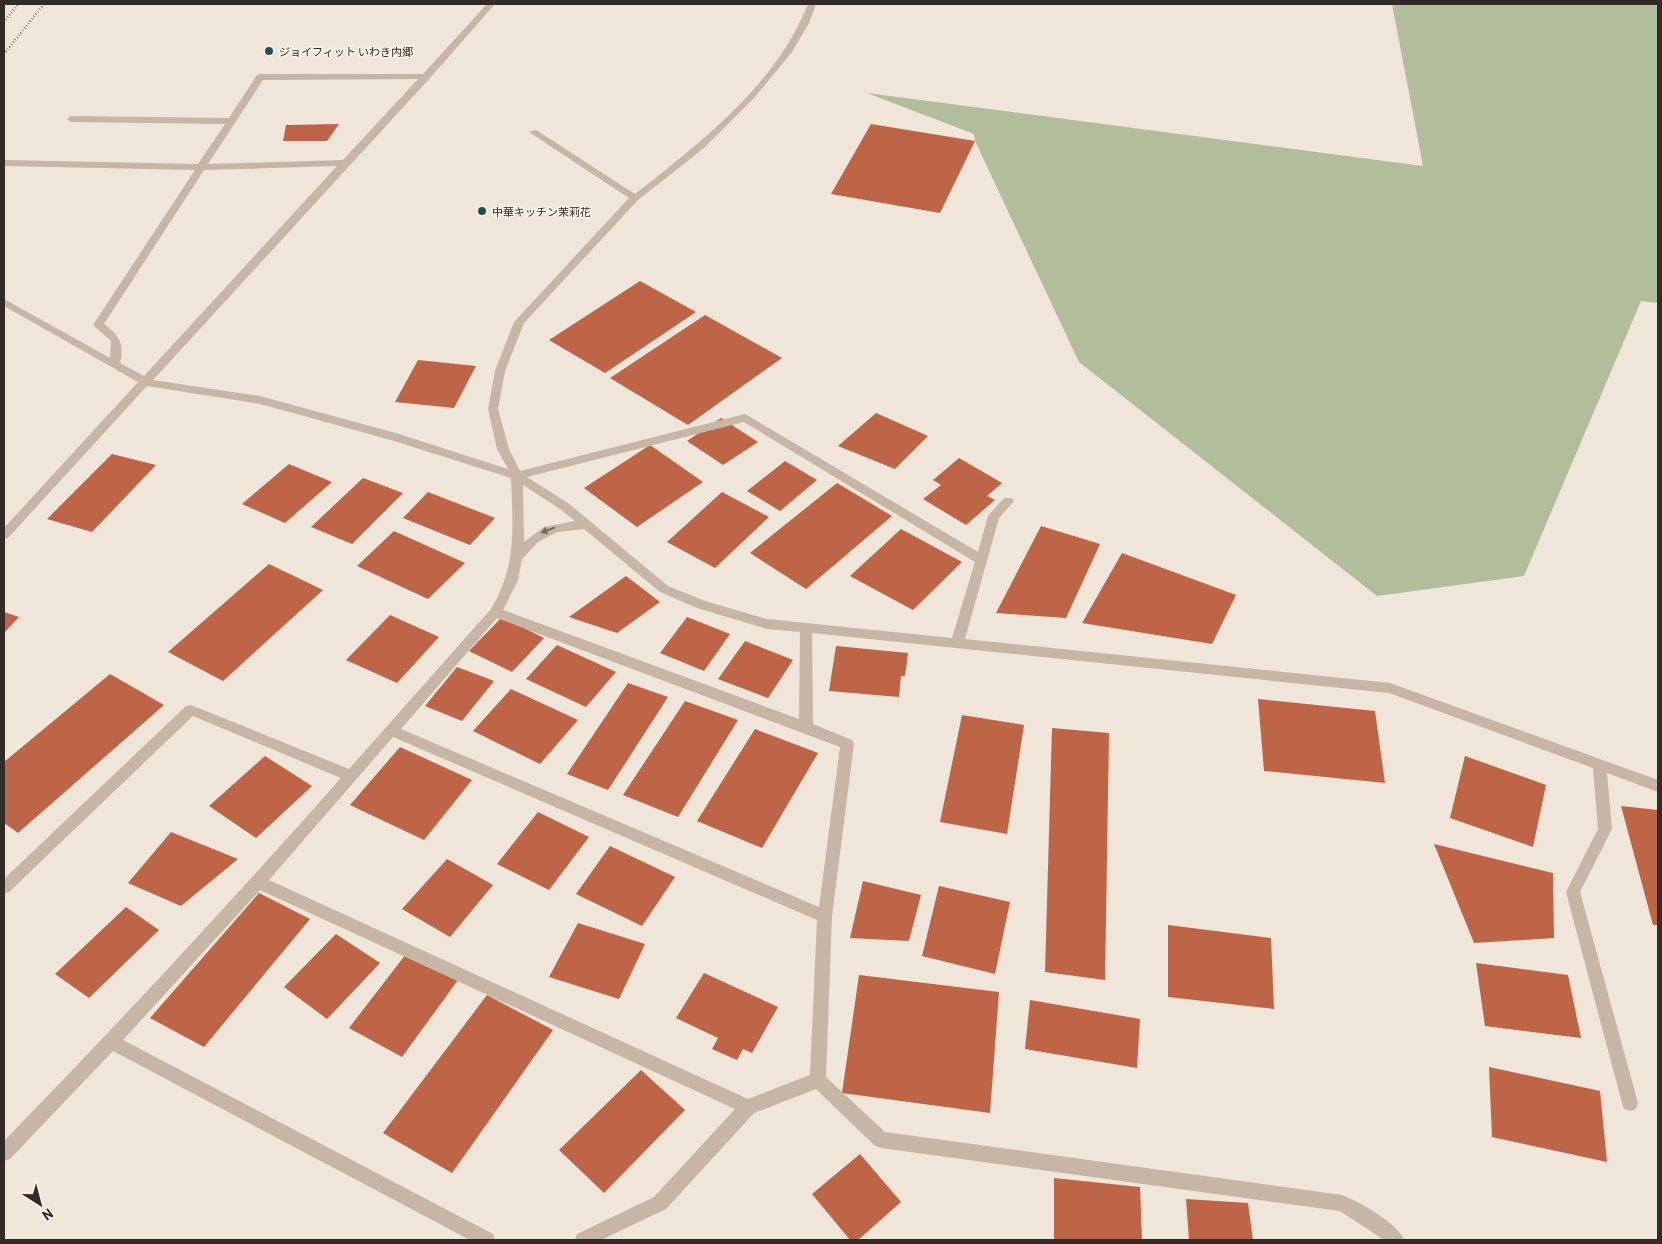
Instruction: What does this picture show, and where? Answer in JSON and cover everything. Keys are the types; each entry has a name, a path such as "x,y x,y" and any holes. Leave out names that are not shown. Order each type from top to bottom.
{"street":[{"path":"4,535 427,76 490,4"},
{"path":"4,1153 112,1042 258,882 507,596 519,556 517,476 503,449 493,409 500,371 519,322 635,198 701,146 752,95 788,52 805,23 812,4"},
{"path":"114,364 119,348 114,336 98,325 260,76 427,76"},
{"path":"71,119 230,120"},
{"path":"533,132 635,198"},
{"path":"4,163 200,167 345,163"},
{"path":"4,302 146,382 260,400 395,438 517,476 564,506 664,589 701,605 767,624 1390,688 1658,786"},
{"path":"517,476 745,418 981,560"},
{"path":"957,644 994,516 1008,501"},
{"path":"519,556 532,538 545,530 562,526 586,525"},
{"path":"495,612 806,727 847,744 825,916 818,1080 882,1140 1342,1203 1385,1228 1396,1240"},
{"path":"806,628 806,727"},
{"path":"4,888 191,710 350,776"},
{"path":"390,730 825,916"},
{"path":"1599,763 1605,829 1573,892 1630,1103"},
{"path":"258,882 748,1107"},
{"path":"112,1042 487,1240"},
{"path":"583,1240 660,1203 748,1107 818,1080"}],"green space":[{"path":"1392,4 1658,4 1658,303 1641,301 1524,576 1377,596 1079,362 975,141 974,134 867,93 1423,166"}],"building":[{"path":"339,124 327,141 283,141 286,125"},
{"path":"871,124 975,141 940,213 831,194"},
{"path":"640,281 696,312 605,373 549,340"},
{"path":"705,315 782,358 688,425 610,378"},
{"path":"418,360 476,366 454,408 395,402"},
{"path":"876,413 928,436 895,469 838,446"},
{"path":"721,418 758,442 723,465 687,441"},
{"path":"650,445 703,482 637,527 584,488"},
{"path":"112,454 156,465 92,532 47,519"},
{"path":"959,458 1002,483 987,496 995,500 966,525 923,499 941,485 933,480"},
{"path":"785,461 817,480 780,511 747,491"},
{"path":"289,464 332,482 285,523 242,504"},
{"path":"363,478 403,493 352,544 311,527"},
{"path":"837,483 892,516 806,589 750,553"},
{"path":"428,492 495,518 470,545 403,518"},
{"path":"722,492 769,517 715,568 667,542"},
{"path":"1041,526 1100,544 1066,618 996,613"},
{"path":"901,529 962,562 913,610 850,576"},
{"path":"394,531 465,563 428,599 357,566"},
{"path":"1122,553 1236,595 1212,644 1082,623"},
{"path":"269,564 323,590 223,681 168,652"},
{"path":"626,576 660,602 617,633 569,617"},
{"path":"4,612 19,617 4,633"},
{"path":"390,615 439,637 397,683 346,660"},
{"path":"502,617 544,638 512,672 469,651"},
{"path":"687,617 730,634 704,671 660,653"},
{"path":"745,641 793,660 768,698 718,679"},
{"path":"557,645 616,672 586,707 526,679"},
{"path":"836,646 908,653 905,676 901,676 899,697 829,691"},
{"path":"457,667 494,681 462,721 425,706"},
{"path":"110,674 164,705 18,833 4,823 4,762"},
{"path":"628,683 668,697 608,790 567,774"},
{"path":"511,689 578,720 540,764 473,731"},
{"path":"1258,699 1375,711 1385,783 1264,771"},
{"path":"685,701 738,720 678,817 623,795"},
{"path":"962,715 1024,725 1007,834 940,822"},
{"path":"1052,728 1109,733 1105,980 1045,972"},
{"path":"755,729 818,753 762,848 697,821"},
{"path":"400,747 472,780 424,840 350,805"},
{"path":"265,756 312,786 256,838 209,806"},
{"path":"1465,756 1546,785 1533,847 1450,818"},
{"path":"1621,806 1658,810 1658,925 1653,925"},
{"path":"538,812 589,837 549,890 497,864"},
{"path":"171,832 238,859 181,906 128,883"},
{"path":"1434,844 1553,873 1554,938 1474,943"},
{"path":"610,846 675,877 642,926 576,894"},
{"path":"447,859 493,885 450,937 402,909"},
{"path":"863,881 921,895 909,941 850,938"},
{"path":"939,886 1010,902 995,974 922,956"},
{"path":"259,893 310,919 204,1047 150,1018"},
{"path":"126,907 159,930 89,998 55,974"},
{"path":"578,923 645,944 619,999 549,977"},
{"path":"1168,925 1271,938 1274,1009 1168,997"},
{"path":"336,934 380,963 327,1019 284,987"},
{"path":"406,954 458,980 402,1057 349,1028"},
{"path":"1476,963 1568,975 1581,1038 1485,1026"},
{"path":"704,973 778,1007 752,1053 743,1049 737,1060 712,1049 718,1038 676,1018"},
{"path":"859,975 999,992 990,1113 842,1093"},
{"path":"487,995 553,1030 452,1173 383,1133"},
{"path":"1030,1000 1140,1019 1137,1068 1025,1049"},
{"path":"1489,1067 1600,1091 1607,1162 1492,1137"},
{"path":"641,1070 685,1110 604,1193 559,1150"},
{"path":"860,1154 901,1202 858,1240 850,1240 812,1194"},
{"path":"1054,1178 1140,1187 1142,1240 1054,1240"},
{"path":"1186,1199 1248,1203 1253,1240 1189,1240"}],"railway":[{"path":"4,22 18,4"},
{"path":"4,54 44,4"}],"place":[{"name":"ジョイフィット いわき内郷","path":"269,51"},
{"name":"中華キッチン茉莉花","path":"482,211"}]}
